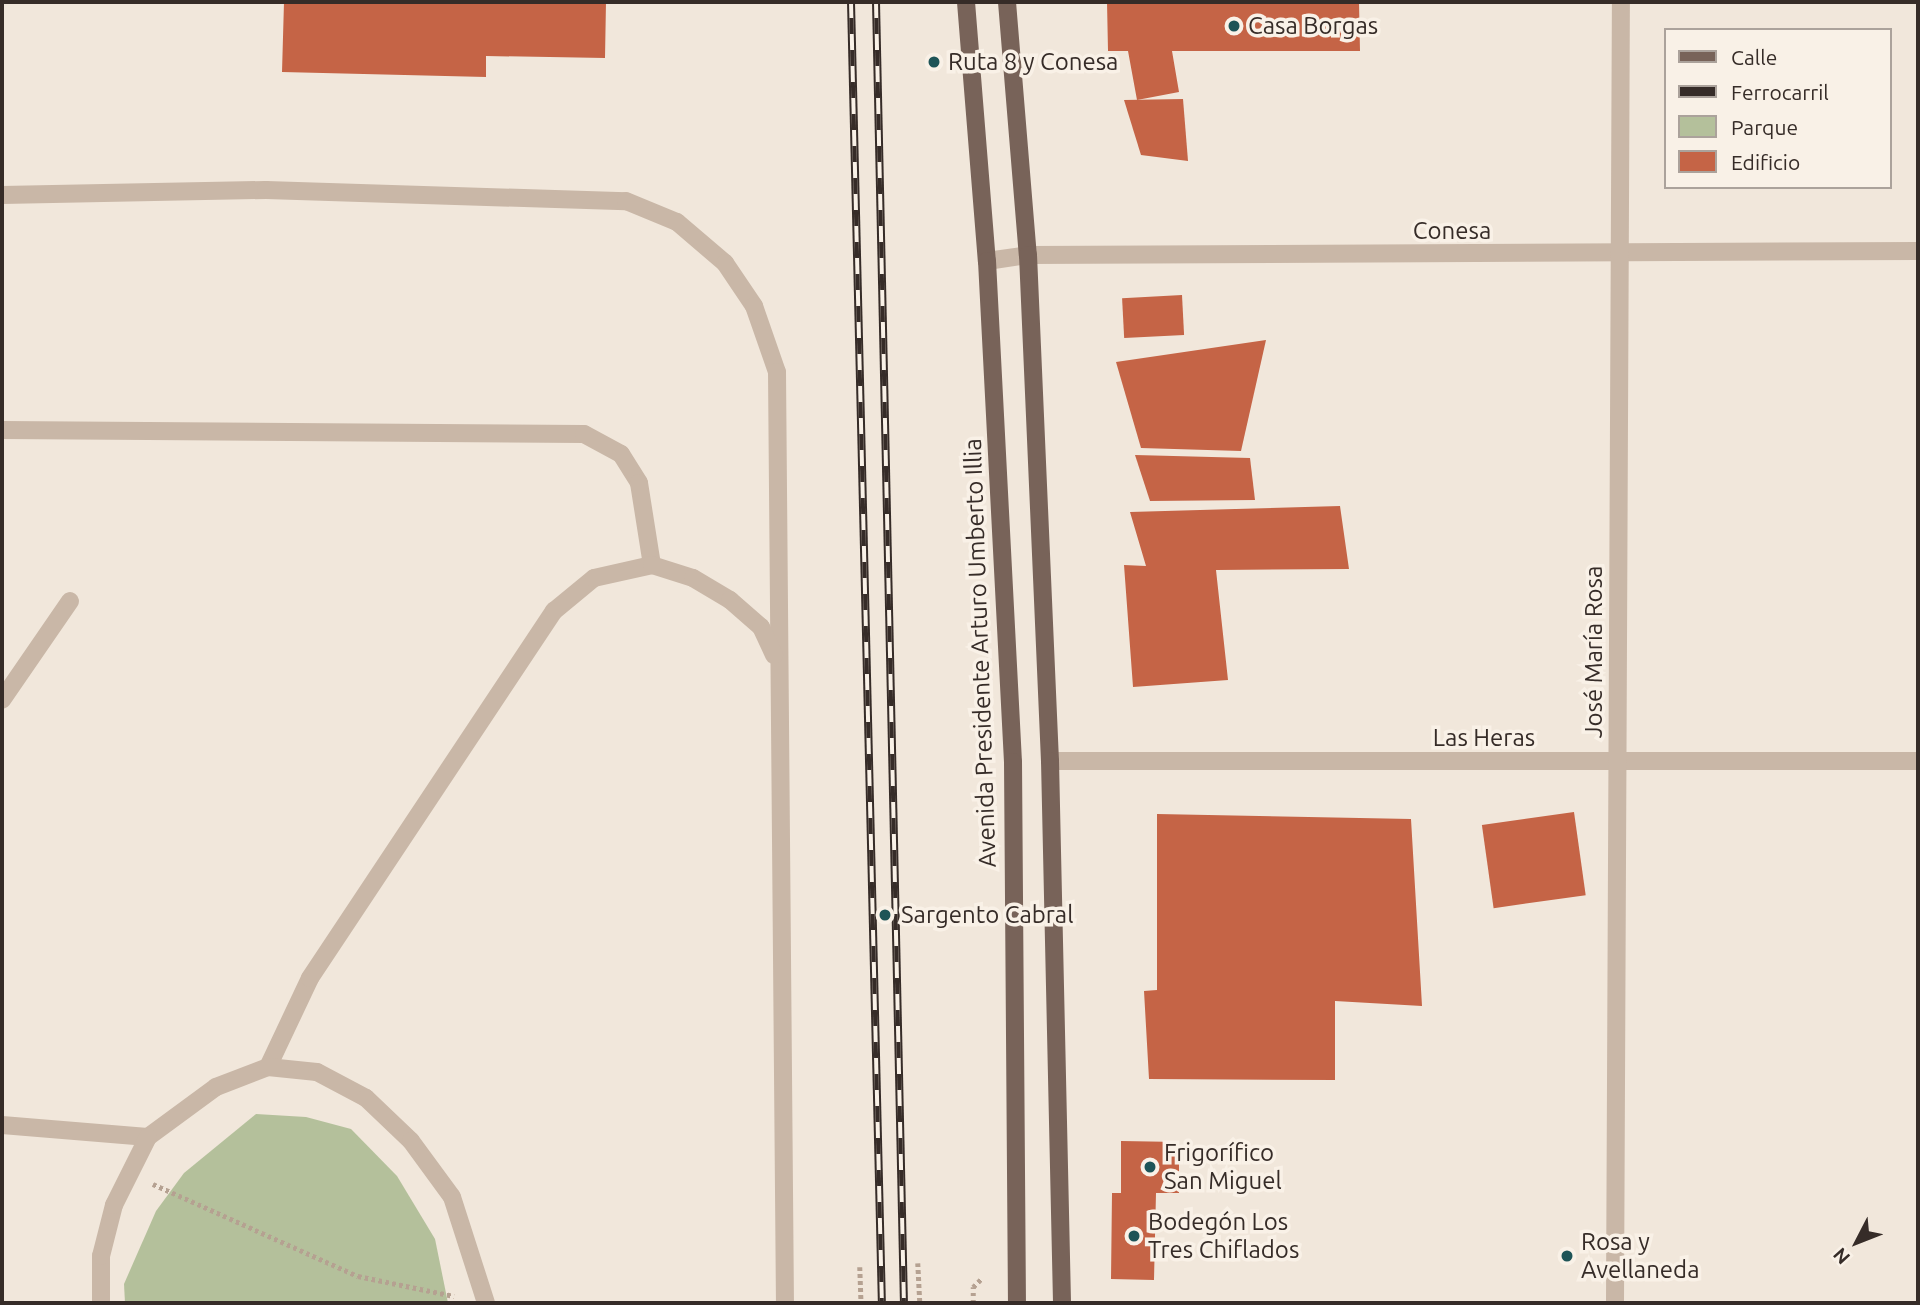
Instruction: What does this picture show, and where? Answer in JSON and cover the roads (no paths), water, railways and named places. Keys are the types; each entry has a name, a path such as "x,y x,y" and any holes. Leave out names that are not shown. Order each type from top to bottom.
{"main road":[{"name":"Avenida Presidente Arturo Umberto Illia","path":"966,2 987,261 1013,762 1017,1303"},
{"path":"1007,2 1028,255 1050,761 1062,1303"}],"street":[{"name":"José María Rosa","path":"1615,1303 1621,2"},
{"path":"2,195 265,190 626,201 677,222 725,262 754,306 777,372 777,663 785,1303"},
{"name":"Conesa","path":"987,261 1028,255 1619,256 1918,251"},
{"path":"2,430 584,434 621,454 639,483 652,565"},
{"path":"268,1067 310,978 554,611 594,578 652,565 693,578 730,600 761,627 777,663"},
{"path":"2,700 70,601"},
{"name":"Las Heras","path":"1050,761 1618,764 1918,761"},
{"path":"101,1303 101,1256 125,1181 148,1137 216,1087 268,1067 317,1072 366,1098 411,1141 452,1197 486,1303"},
{"path":"2,1125 148,1137"}],"railway":[{"path":"851,2 882,1303"},
{"path":"876,2 904,1303"}],"place":[{"name":"Casa Borgas","path":"1234,26"},
{"name":"Ruta 8 y Conesa","path":"934,62"},
{"name":"Sargento Cabral","path":"885,915"},
{"name":"Frigorífico San Miguel","path":"1150,1167"},
{"name":"Bodegón Los Tres Chiflados","path":"1134,1236"},
{"name":"Rosa y Avellaneda","path":"1567,1256"}]}
